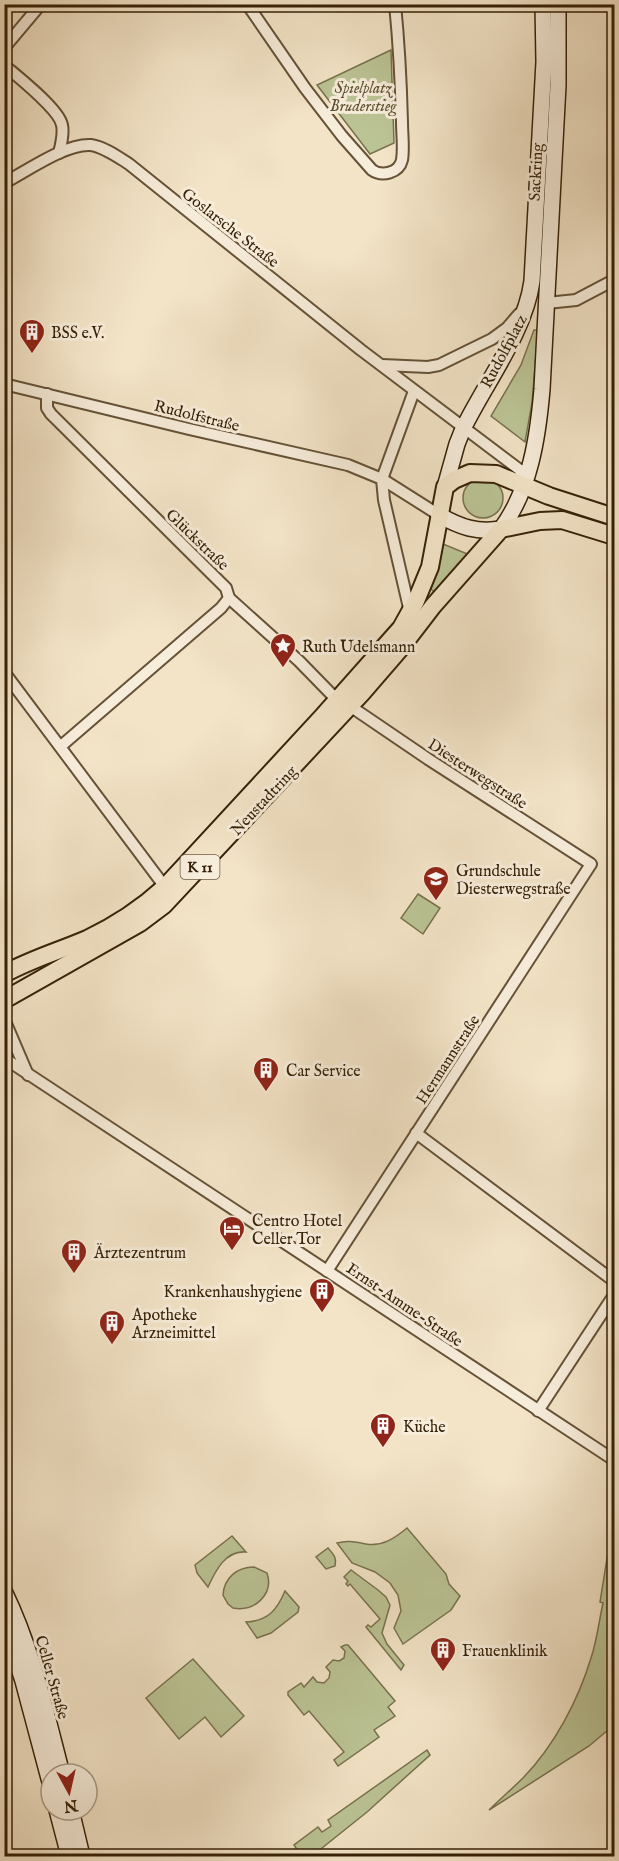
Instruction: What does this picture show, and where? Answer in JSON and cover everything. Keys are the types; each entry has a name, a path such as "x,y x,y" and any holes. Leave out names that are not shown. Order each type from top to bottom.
{"main road":[{"name":"Sackring","path":"529,299 542,99 543,4"},
{"name":"Sackring","path":"545,340 558,84 558,4"},
{"name":"Rudolfplatz","path":"410,612 430,567 445,487 457,444 516,330 529,299"},
{"name":"Rudolfplatz","path":"433,606 501,529 518,503 524,486 540,407 545,340"},
{"path":"445,487 463,475 477,472 496,474 565,501 615,517"},
{"path":"439,515 468,529 488,531 549,519 576,523 615,536"},
{"name":"Neustadtring","path":"4,974 33,959 87,939 149,902 400,649 433,606"},
{"name":"Neustadtring","path":"4,1000 131,929 164,905 344,703 410,612"},
{"name":"Celler Straße","path":"4,1591 31,1660 59,1762"},
{"name":"Celler Straße","path":"4,1623 23,1681 45,1762"},
{"path":"60,1822 69,1857"},
{"path":"74,1822 82,1857"}],"street":[{"path":"4,48 41,4"},
{"path":"247,4 305,88 342,136 378,174 387,174 395,170 402,162 400,66 395,4"},
{"path":"4,65 56,113 62,123 63,132 59,153"},
{"name":"Goslarsche Straße","path":"4,183 59,153 80,146 93,145 129,164 463,429"},
{"path":"547,303 576,300 615,280"},
{"name":"Rudolfplatz","path":"382,365 428,368 439,365 492,339 507,328 529,299"},
{"name":"Rudolfstraße","path":"4,384 348,465 382,478"},
{"path":"410,612 387,511 382,478 414,391"},
{"name":"Glückstraße","path":"47,394 47,408 51,414 226,588 229,598 344,703"},
{"path":"463,429 520,470 524,486"},
{"path":"382,478 439,515"},
{"path":"61,746 221,608 229,598"},
{"path":"4,672 165,887"},
{"name":"Diesterwegstraße","path":"344,703 591,864"},
{"name":"Hermannstraße","path":"327,1271 591,864"},
{"path":"4,1019 28,1075"},
{"name":"Ernst-Amme-Straße","path":"4,1058 615,1460"},
{"path":"416,1133 615,1281"},
{"path":"538,1411 615,1295"}],"green space":[{"name":"Spielplatz Bruderstieg","path":"391,50 394,143 370,154 317,85"},
{"path":"534,330 538,330 532,403 525,442 491,416 521,365"},
{"path":"483,478 497,484 503,498 497,512 483,518 469,512 463,498 469,484"},
{"path":"443,544 470,555 435,593 431,589"},
{"path":"418,894 440,908 423,934 401,918"},
{"path":"614,1515 614,1725 589,1746 489,1810 523,1778 545,1752 564,1722 586,1674 603,1603 600,1602"},
{"path":"407,1528 446,1574 449,1584 460,1596 451,1610 403,1644 394,1628 401,1611 398,1595 390,1583 375,1572 352,1563 337,1543 348,1541 372,1545 383,1543"},
{"path":"232,1536 246,1552 239,1552 227,1558 208,1587 197,1573 195,1565"},
{"path":"328,1548 334,1556 335,1566 326,1569 316,1557"},
{"path":"254,1567 267,1573 268,1588 265,1594 261,1600 249,1607 233,1608 223,1595 226,1583 237,1571"},
{"path":"351,1570 386,1597 390,1605 382,1633 387,1644 404,1665 401,1670 366,1627 368,1625 371,1627 380,1619 350,1584 348,1586 346,1584 348,1581 344,1577"},
{"path":"285,1591 299,1607 298,1612 271,1633 257,1638 246,1622 266,1617 279,1604"},
{"path":"348,1645 395,1701 388,1707 395,1716 374,1730 379,1737 338,1766 334,1760 344,1752 309,1711 304,1715 288,1692 301,1683 304,1687 313,1677 317,1682 324,1683 329,1678 330,1672 326,1667 333,1660 339,1661 344,1658 345,1651 341,1647"},
{"path":"193,1659 244,1716 221,1737 205,1717 179,1739 146,1698"},
{"path":"427,1750 430,1755 367,1812 312,1856 301,1856 294,1845 318,1827 322,1832 331,1826 328,1820"}],"place":[{"name":"BSS e.V.","path":"32,355"},
{"name":"Ruth Udelsmann","path":"283,669"},
{"name":"Grundschule Diesterwegstraße","path":"436,902"},
{"name":"Car Service","path":"266,1093"},
{"name":"Centro Hotel Celler Tor","path":"232,1252"},
{"name":"Ärztezentrum","path":"74,1275"},
{"name":"Krankenhaushygiene","path":"322,1314"},
{"name":"Apotheke Arzneimittel","path":"112,1346"},
{"name":"Küche","path":"383,1449"},
{"name":"Frauenklinik","path":"443,1673"}]}
